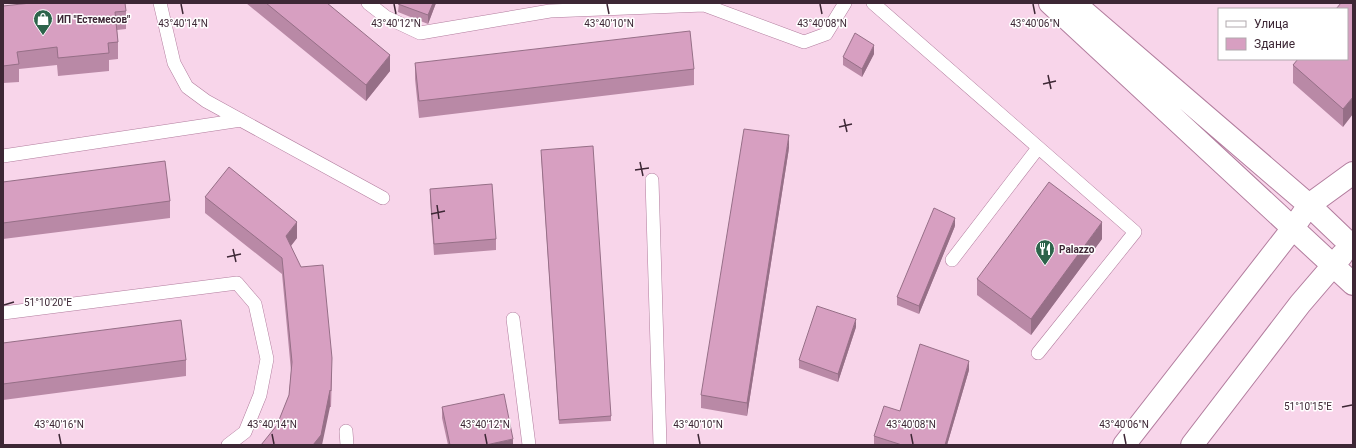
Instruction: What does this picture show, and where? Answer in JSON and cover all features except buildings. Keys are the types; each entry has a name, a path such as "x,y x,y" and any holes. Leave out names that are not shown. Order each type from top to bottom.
{"main road":[{"path":"1050,3 1077,9 1309,205 1352,244 1300,304 1192,445"},
{"path":"1077,9 1293,228 1353,284"},
{"path":"1124,445 1293,228 1309,205 1353,173"}],"lane":[{"path":"160,3 174,63 187,87 206,101 383,198"},
{"path":"368,3 386,17 420,33 550,11 702,4 804,42 826,34 845,3"},
{"path":"873,3 1135,232 1038,353"},
{"path":"3,156 241,120"},
{"path":"952,260 1038,148"},
{"path":"652,180 660,445"},
{"path":"3,313 237,283 255,304 267,358 260,395 245,432 228,445"},
{"path":"513,319 528,445"},
{"path":"346,431 347,445"}],"place":[{"name":"ИП \"Естемесов\"","path":"43,36"},
{"name":"Palazzo","path":"1045,266"}]}
